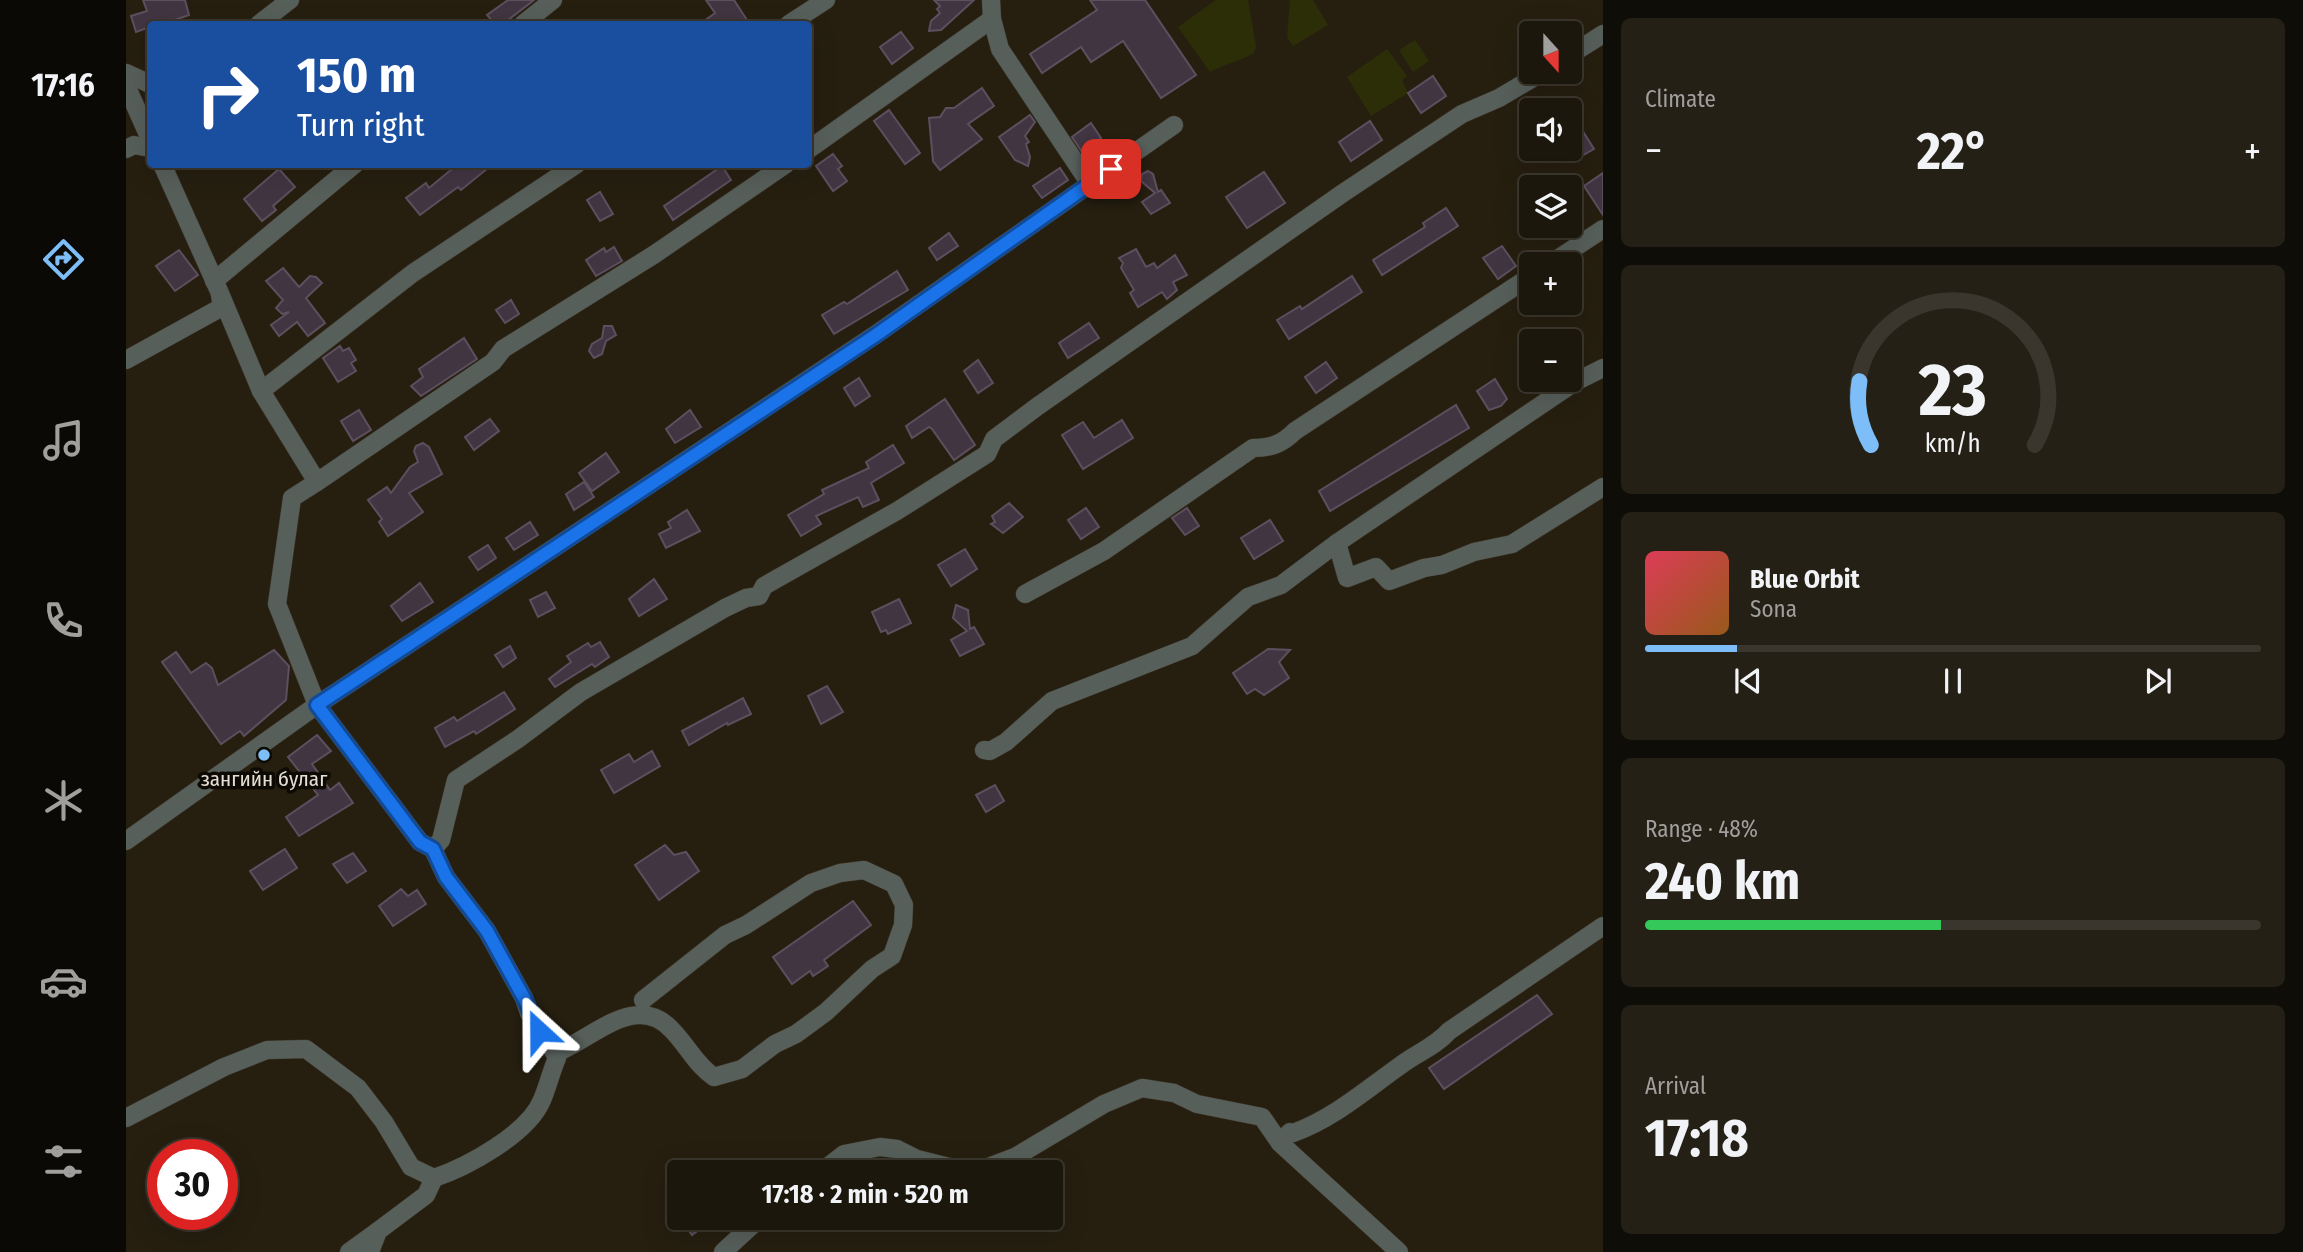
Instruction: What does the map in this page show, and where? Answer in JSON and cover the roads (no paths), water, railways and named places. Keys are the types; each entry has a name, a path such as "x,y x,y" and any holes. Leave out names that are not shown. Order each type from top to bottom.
{"street":[{"path":"263,21 290,0"},
{"path":"527,21 553,0"},
{"path":"794,21 826,0"},
{"path":"991,0 992,19 1000,49 1090,184"},
{"path":"812,147 992,19"},
{"path":"1582,47 1603,34"},
{"path":"126,73 147,83"},
{"path":"433,849 441,840 456,780 518,739 554,709 725,608 746,598 759,596 764,586 796,566 931,491 968,464 987,454 994,439 1038,406 1343,193 1462,114 1523,84"},
{"path":"126,85 147,132"},
{"path":"126,841 317,705 876,335 1174,125"},
{"path":"126,149 134,145 147,147"},
{"path":"164,168 261,391 317,482"},
{"path":"217,286 350,168"},
{"path":"261,391 413,272 571,168"},
{"path":"349,1252 426,1195 434,1178 477,1160 523,1125 542,1102 556,1058 487,931 446,877 433,849 420,842 317,705 277,604 292,498 493,362 503,349 655,254 780,168"},
{"path":"1568,252 1603,229"},
{"path":"1025,594 1104,551 1253,448 1271,448 1287,439 1295,431 1519,284"},
{"path":"126,360 222,307 217,286"},
{"path":"984,750 990,751 1006,742 1052,701 1192,646 1248,597 1281,585 1337,543 1575,382 1603,368"},
{"path":"1337,543 1347,578 1376,567 1389,581 1474,552 1512,544 1603,488"},
{"path":"555,1053 569,1048 605,1024 643,1014 665,1022 692,1052 700,1068 714,1077 742,1069 775,1044 796,1034 827,1012 872,969 892,956 903,925 904,905 899,890 883,877 864,870 840,873 811,883 746,925 725,935 643,1000"},
{"path":"1280,1143 1290,1132 1313,1126 1344,1107 1352,1098 1369,1090 1401,1065 1603,926"},
{"path":"126,1118 196,1081 267,1050 306,1049 358,1088 390,1131 411,1167 434,1178"},
{"path":"1007,1160 1091,1114 1104,1104 1142,1088 1174,1093 1197,1104 1262,1116 1280,1143 1399,1252"},
{"path":"836,1160 844,1154 880,1147 897,1149 921,1160"},
{"path":"723,1252 747,1230"},
{"path":"370,1252 378,1231"}],"place":[{"name":"зангийн булаг","path":"264,755"}]}
